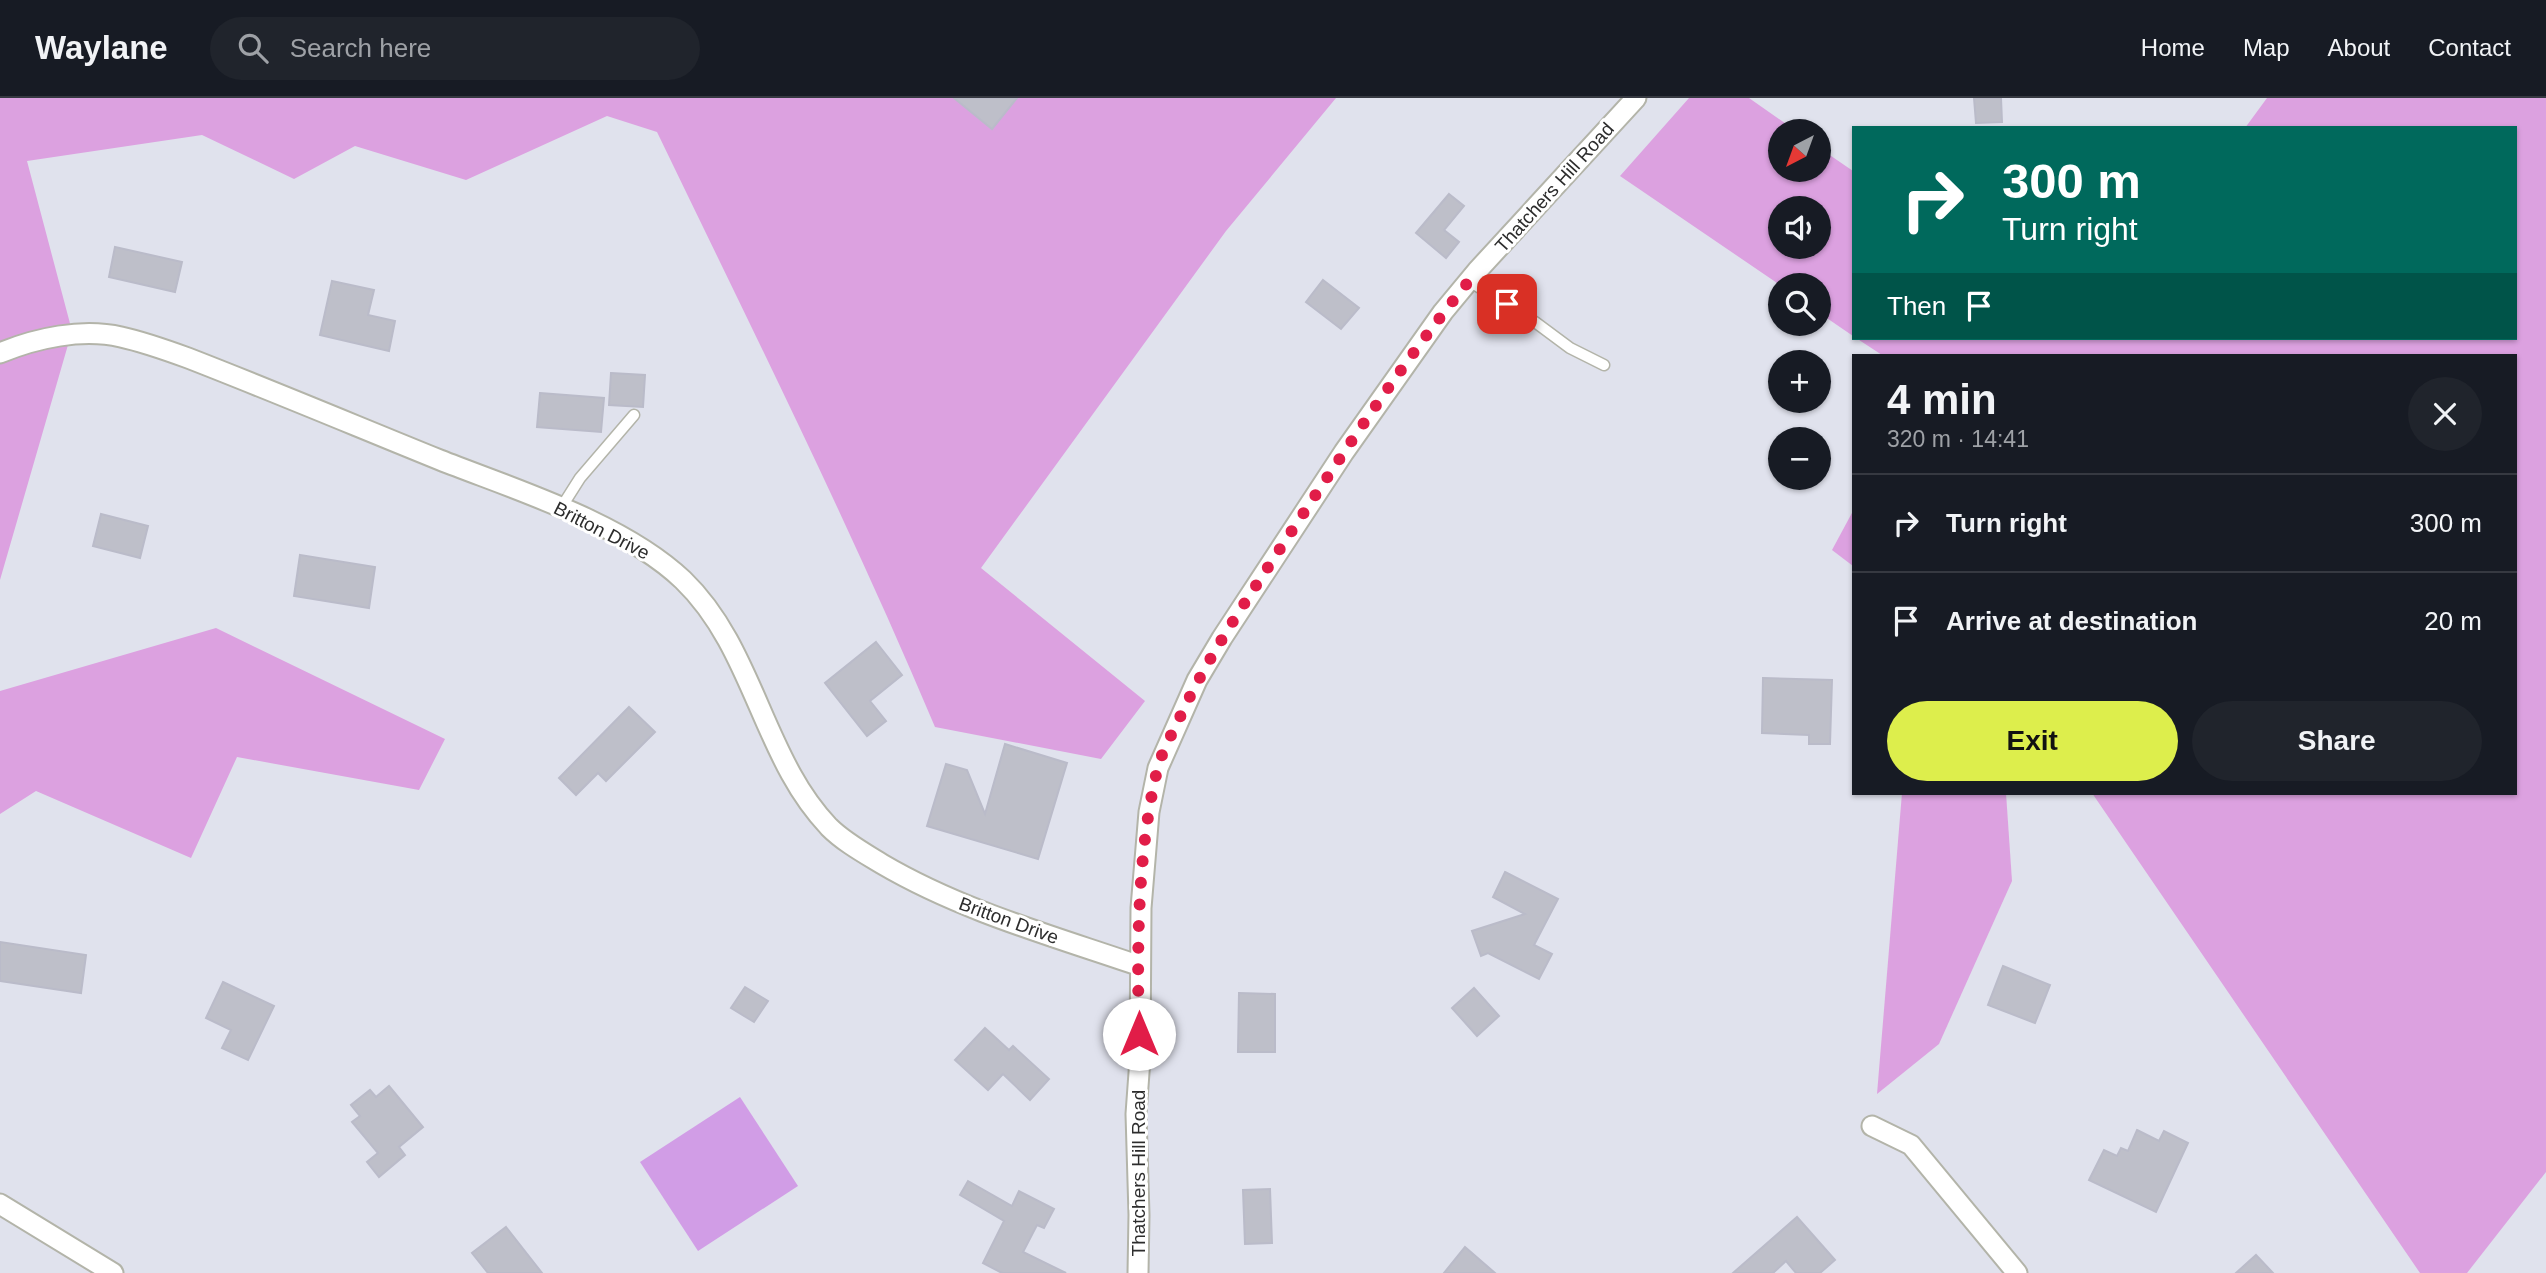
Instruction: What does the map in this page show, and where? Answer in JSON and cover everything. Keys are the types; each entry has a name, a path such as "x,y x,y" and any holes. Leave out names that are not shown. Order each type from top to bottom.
{"street":[{"name":"Thatchers Hill Road","path":"1139,1272 1136,1114 1140,1059 1140,966 1149,812 1158,768 1197,680 1237,615 1344,452 1443,312 1636,98"},
{"name":"Britton Drive","path":"0,353 49,338 84,334 126,338 188,358 561,508 621,537 655,557 682,579 707,607 727,635 784,761 807,802 831,828 858,850 926,888 963,904 1140,966"},
{"path":"1872,1126 1911,1145 2017,1273"},
{"path":"0,1204 113,1273"}],"lane":[{"path":"1469,281 1535,322 1570,348 1604,365"},
{"path":"561,508 580,478 634,415"}],"shaded area":[{"path":"0,98 1336,98 1226,231 981,568 1145,701 1101,759 935,727 835,502 657,132 607,116 466,180 355,146 294,179 202,135 27,161 72,331 0,580"},
{"path":"1689,98 1749,98 1779,119 1768,119 1768,182 1831,182 1831,156 1852,170 1852,335 1831,321 1831,273 1768,273 1768,277 1620,176"},
{"path":"2267,98 2546,98 2546,1172 2467,1273 2420,1273 2093,795 2517,795 2517,354 1880,354 1859,340 2517,340 2517,126 2246,126"},
{"path":"1852,513 1852,565 1832,550"},
{"path":"216,628 445,739 419,790 237,757 191,858 36,791 0,814 0,691"},
{"path":"1902,795 2006,795 2012,881 1939,1044 1877,1094"},
{"path":"740,1097 798,1186 698,1251 640,1162"}],"building":[{"path":"954,98 1017,98 992,129"},
{"path":"1974,98 2001,98 2002,122 1976,123"},
{"path":"1449,194 1464,206 1444,230 1459,242 1446,258 1416,233"},
{"path":"115,247 182,262 175,292 109,277"},
{"path":"1323,280 1359,308 1341,329 1306,302"},
{"path":"332,281 374,290 368,315 395,321 389,351 320,335"},
{"path":"611,373 645,375 643,407 609,405"},
{"path":"540,393 604,398 601,432 537,427"},
{"path":"101,514 148,526 140,558 93,546"},
{"path":"300,555 375,567 369,608 294,596"},
{"path":"876,642 902,675 870,701 886,721 867,736 825,683"},
{"path":"1763,678 1832,680 1830,744 1809,744 1809,735 1762,733"},
{"path":"629,707 655,732 606,781 598,773 576,795 559,778"},
{"path":"1005,744 1067,763 1038,859 927,826 946,764 967,770 985,814"},
{"path":"1505,872 1558,899 1534,945 1552,954 1539,979 1488,953 1481,956 1472,931 1525,914 1493,897"},
{"path":"0,942 86,955 81,993 0,981"},
{"path":"2003,966 2050,985 2035,1023 1988,1005"},
{"path":"223,982 274,1006 248,1060 222,1048 231,1030 206,1018"},
{"path":"745,987 768,1001 754,1022 731,1008"},
{"path":"1474,988 1499,1016 1477,1036 1452,1008"},
{"path":"1239,993 1275,994 1275,1052 1238,1052"},
{"path":"985,1028 1009,1050 1013,1046 1049,1079 1030,1100 1003,1074 988,1090 955,1060"},
{"path":"389,1086 423,1127 399,1147 405,1155 379,1177 367,1162 378,1153 352,1122 360,1116 351,1105 370,1090 376,1097"},
{"path":"2137,1130 2159,1141 2164,1131 2188,1143 2156,1212 2089,1180 2104,1150 2117,1156 2121,1148 2128,1151"},
{"path":"968,1181 1012,1206 1019,1191 1054,1209 1044,1228 1037,1225 1023,1252 1066,1273 1002,1273 983,1263 1004,1221 960,1195"},
{"path":"1270,1189 1272,1243 1245,1244 1243,1190"},
{"path":"1797,1217 1835,1260 1820,1273 1796,1273 1786,1261 1773,1273 1733,1273"},
{"path":"506,1227 542,1273 488,1273 472,1253"},
{"path":"1465,1247 1495,1273 1444,1273"},
{"path":"2256,1255 2273,1273 2236,1273"}],"route":[{"path":"1139,1034 1141,908 1149,812 1158,768 1197,680 1344,452 1443,312 1469,281 1507,304"}]}
